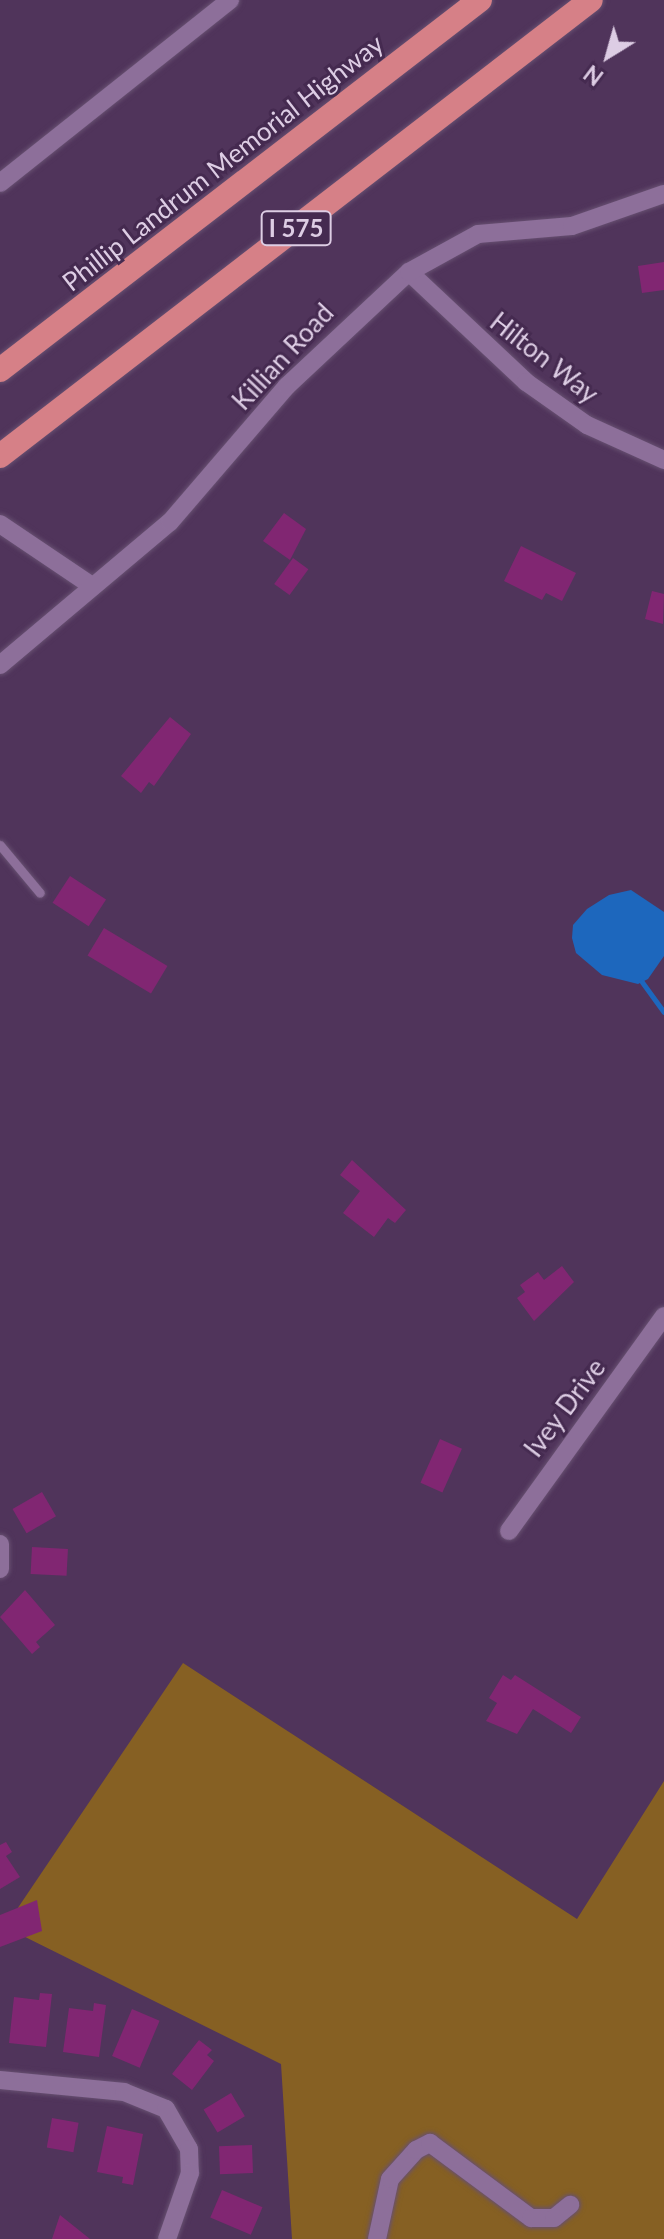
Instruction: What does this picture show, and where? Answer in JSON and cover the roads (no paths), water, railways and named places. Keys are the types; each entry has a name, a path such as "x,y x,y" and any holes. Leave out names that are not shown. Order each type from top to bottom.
{"highway":[{"name":"Phillip Landrum Memorial Highway","path":"0,370 480,0"},
{"name":"I 575","path":"0,456 591,0"}],"street":[{"path":"0,183 230,0"},
{"name":"Killian Road","path":"0,665 170,522 287,386 409,272 478,234 572,226 664,194"},
{"name":"Hilton Way","path":"409,272 526,382 587,425 664,460"},
{"path":"0,524 92,586"},
{"name":"Ivey Drive","path":"509,1531 664,1316"},
{"path":"0,1544 0,1569"},
{"path":"0,2080 124,2092 166,2109 189,2149 190,2173 167,2239"},
{"path":"377,2239 390,2179 416,2150 430,2143 531,2218 554,2218 570,2205"}],"lane":[{"path":"0,845 40,893"}],"water":[{"path":"631,890 664,912 664,956 648,979 638,984 602,975 576,953 572,938 573,925 587,909 609,895"}],"waterway":[{"path":"642,982 664,1012"}]}
